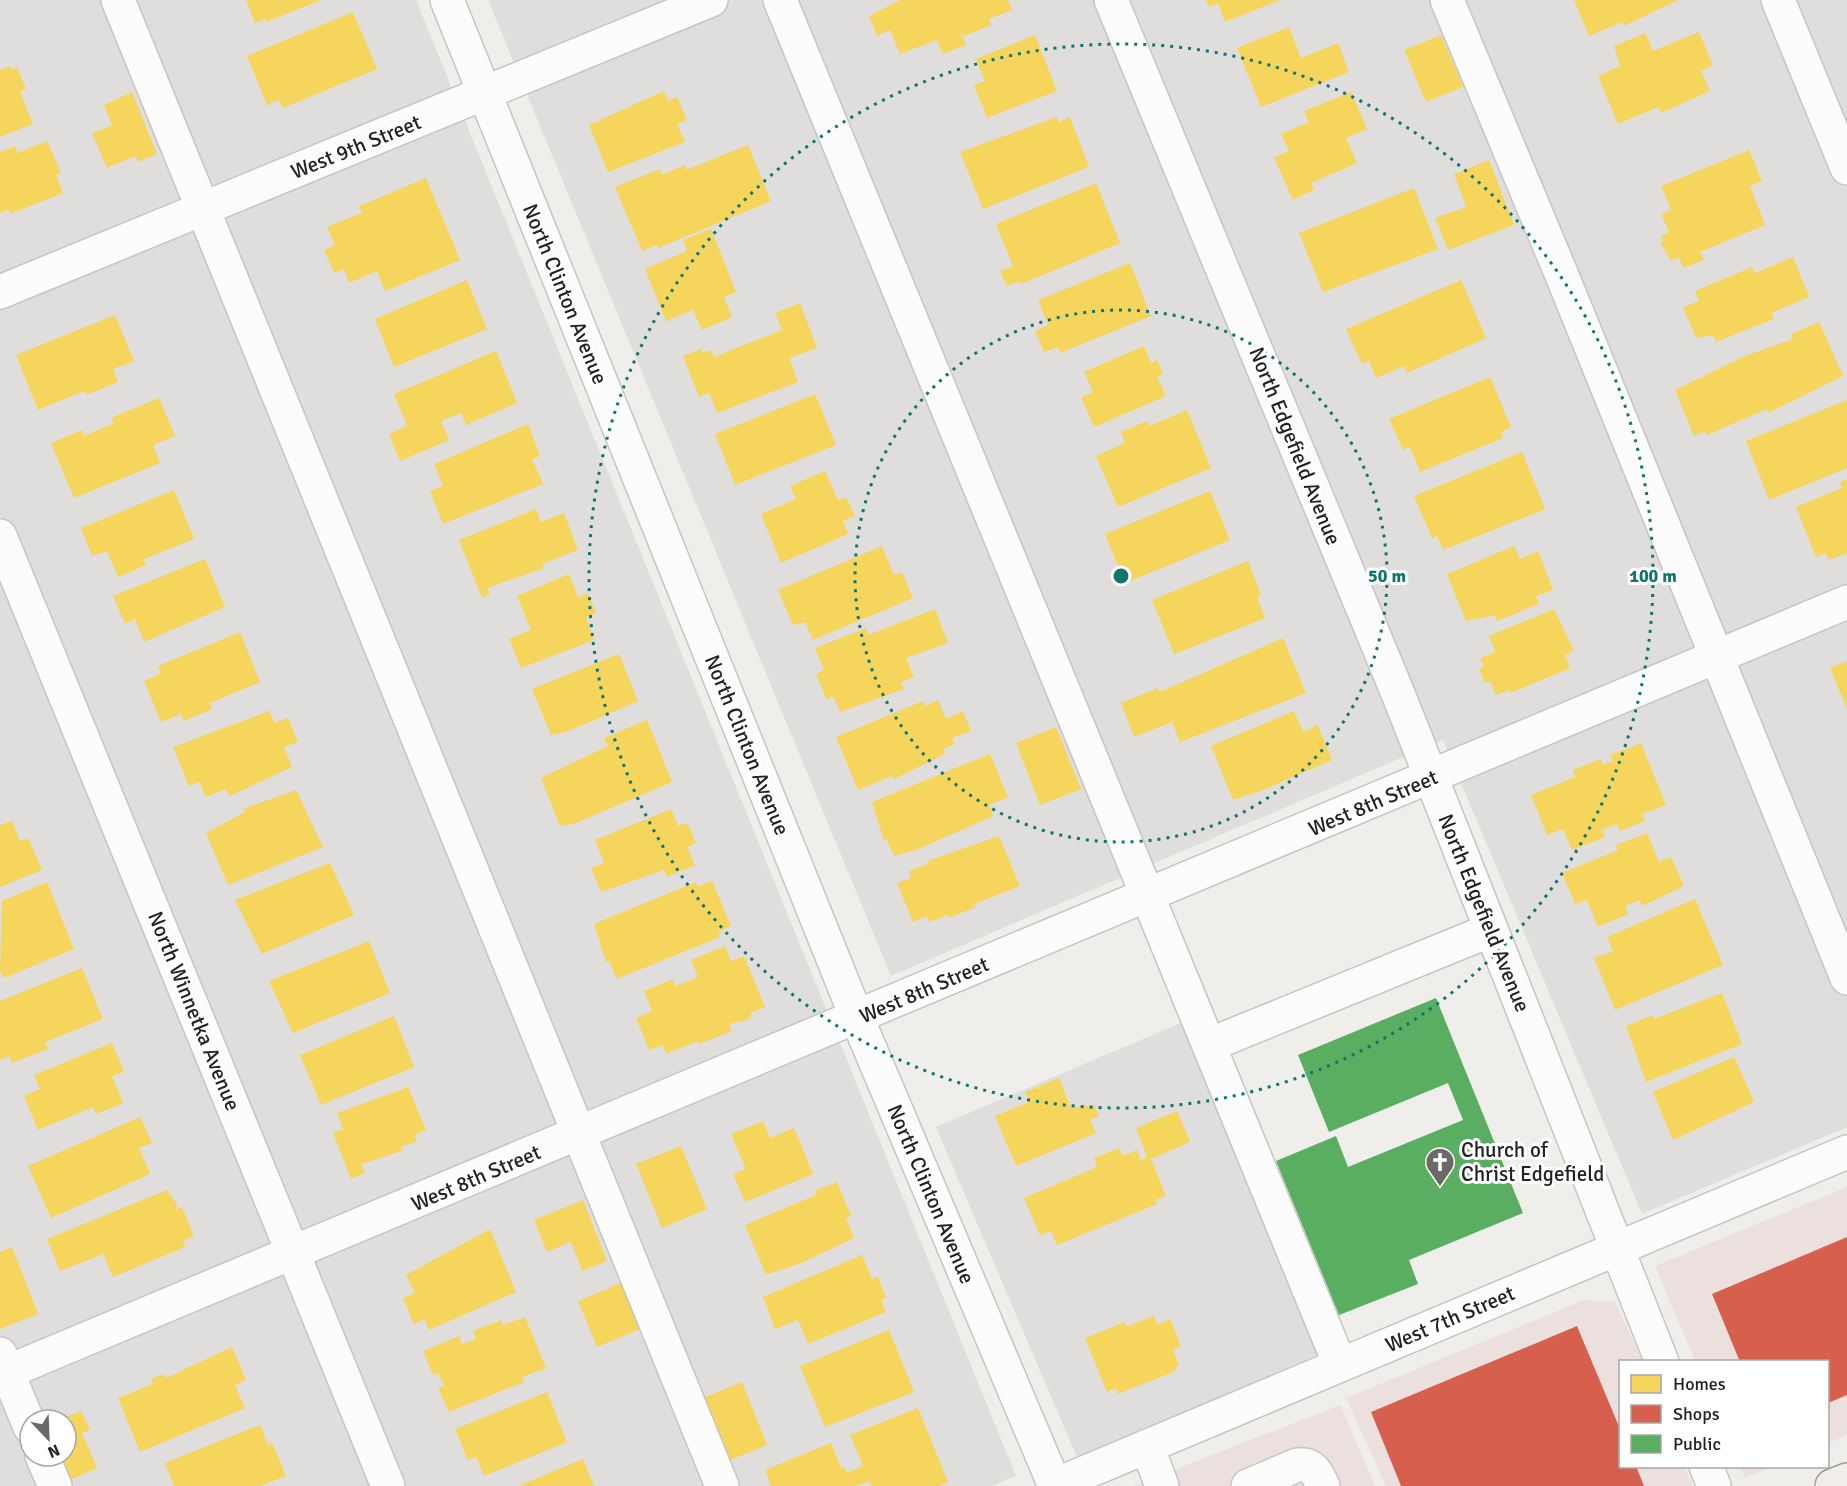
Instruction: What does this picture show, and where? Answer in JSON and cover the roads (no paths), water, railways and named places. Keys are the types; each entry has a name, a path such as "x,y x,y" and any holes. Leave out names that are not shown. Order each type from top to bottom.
{"main road":[{"path":"1832,1486 1847,1480"}],"street":[{"path":"118,0 201,210 722,1486"},
{"name":"North Clinton Avenue","path":"447,0 856,1018 1054,1486"},
{"name":"West 9th Street","path":"0,292 711,0"},
{"path":"780,0 1340,1365"},
{"name":"North Edgefield Avenue","path":"1111,0 1431,779 1661,1360"},
{"path":"1447,0 1847,978"},
{"path":"1778,0 1847,168"},
{"name":"North Winnetka Avenue","path":"0,536 388,1486"},
{"name":"West 8th Street","path":"2,1367 294,1254 1431,779 1847,602"},
{"path":"1209,1046 1491,930"},
{"name":"West 7th Street","path":"1054,1486 1847,1152"},
{"path":"2,1367 21,1408"},
{"path":"1147,1446 1162,1486"},
{"path":"1248,1486 1304,1464 1316,1471 1323,1486"},
{"path":"47,1468 55,1486"},
{"path":"1706,1468 1714,1486"}],"place":[{"name":"Church of Christ Edgefield","path":"1440,1188"}]}
